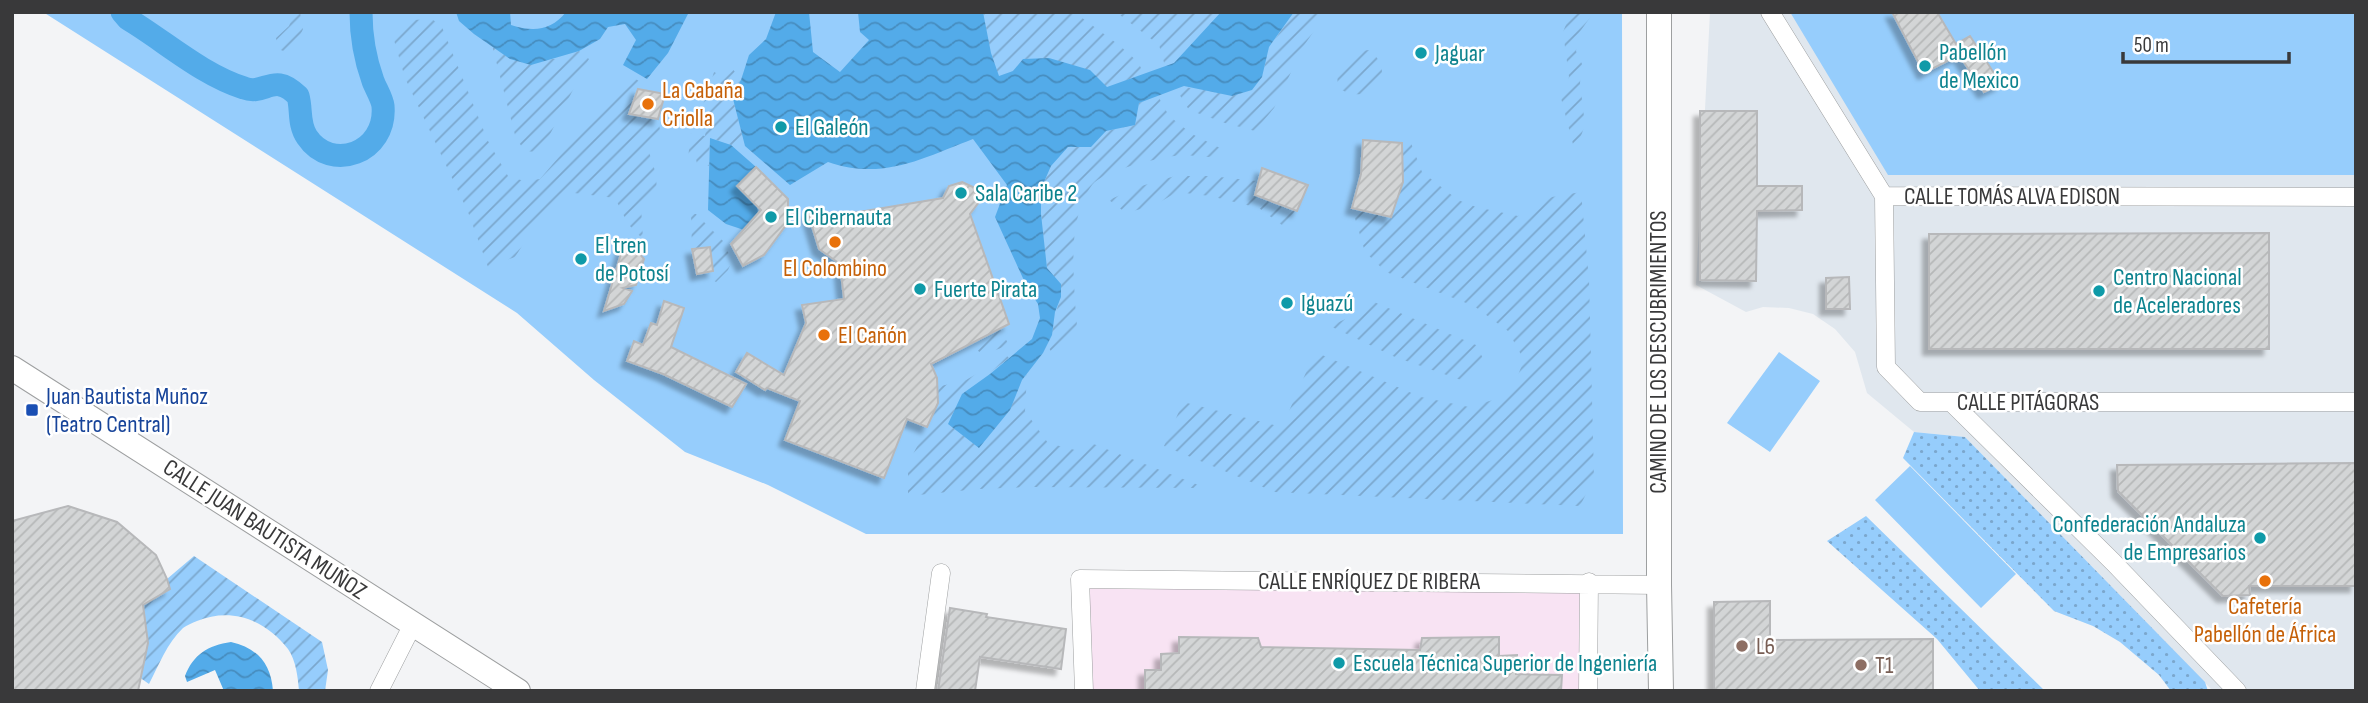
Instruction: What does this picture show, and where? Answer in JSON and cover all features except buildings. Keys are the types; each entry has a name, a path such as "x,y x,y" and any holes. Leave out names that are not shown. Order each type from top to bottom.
{"street":[{"name":"CAMINO DE LOS DESCUBRIMIENTOS","path":"1659,12 1658,585 1661,691"},
{"name":"CALLE TOMÁS ALVA EDISON","path":"1770,12 1884,196 2356,197"},
{"name":"CALLE PITÁGORAS","path":"1884,196 1886,367 1920,402 2356,402"},
{"name":"CALLE JUAN BAUTISTA MUÑOZ","path":"12,368 518,691"},
{"path":"1951,402 2113,562 2237,691"},
{"path":"925,691 941,573"},
{"name":"CALLE ENRÍQUEZ DE RIBERA","path":"1084,691 1080,579 1658,585"},
{"path":"1588,691 1589,583"},
{"path":"379,691 413,624"}],"shaded area":[{"path":"43,12 1622,12 1623,534 866,534 768,485 685,452 594,380 517,313"},
{"path":"294,12 300,12 303,29 292,54 278,49 276,38 289,26"},
{"path":"983,12 1074,12 1119,45 1138,62 1144,74 1107,87 1049,58 1024,59 1013,71 999,77"},
{"path":"1116,12 1221,12 1174,63 1165,66 1159,45"},
{"path":"1294,12 1327,12 1303,47 1274,108 1255,131 1189,110 1176,89 1184,86 1198,91 1262,77 1269,48"},
{"path":"1571,12 1594,12 1579,33 1576,51 1582,64 1580,83 1585,125 1575,152 1561,98 1569,77 1563,32"},
{"path":"1710,12 2356,12 2356,691 2213,691 1965,437 1914,432 1867,393 1855,352 1835,329 1813,314 1789,308 1763,307 1746,312 1696,285"},
{"path":"1790,12 2356,12 2356,175 1888,175"},
{"path":"432,19 442,27 488,141 508,176 524,181 540,179 629,75 639,81 630,113 658,119 661,135 649,152 656,174 657,196 641,207 643,239 628,224 615,198 574,193 531,232 515,257 488,267 468,212 405,78 394,40 398,25 413,20"},
{"path":"492,45 510,59 557,59 579,51 589,59 546,142 537,152 524,151 515,135"},
{"path":"1369,50 1382,68 1378,85 1361,94 1338,88 1338,72 1343,60 1347,56"},
{"path":"726,66 732,68 741,80 732,95 745,146 731,145 710,138 709,166 697,164 696,159 688,158 691,133 705,136 706,129 695,121 714,72 718,74"},
{"path":"1158,96 1169,116 1192,134 1224,150 1209,157 1183,155 1134,165 1108,174 1092,185 1079,211 1074,241 1076,329 1069,343 1054,356 1047,345 1061,297 1047,268 1041,189 1051,166 1068,147 1091,147 1106,131 1135,125 1139,103"},
{"path":"1402,143 1411,143 1422,172 1458,200 1476,207 1518,216 1552,197 1581,192 1589,279 1594,478 1580,506 1275,492 1164,446 1183,402 1282,427 1315,352 1421,397 1469,407 1510,395 1524,360 1508,331 1474,306 1386,272 1365,252 1352,208 1403,182"},
{"path":"1175,176 1210,176 1257,181 1255,195 1297,211 1286,228 1259,208 1210,196 1177,192 1155,205 1126,213 1109,200 1138,187"},
{"path":"691,214 696,214 723,241 733,259 728,270 716,282 711,279 713,271 692,249"},
{"path":"1374,302 1476,345 1486,364 1464,381 1395,357 1330,326"},
{"path":"1000,329 1009,345 982,355 972,344"},
{"path":"1779,352 1820,381 1770,452 1727,423"},
{"path":"1007,356 1009,358 962,394 948,424 979,447 1027,374 1025,411 1048,443 1075,450 1091,443 1206,488 1031,487 908,496 908,464 927,427 937,387 966,380"},
{"path":"1914,432 1965,437 2205,682 2208,691 2171,691 2159,675 2120,642 2093,626 2054,611 1903,458"},
{"path":"1910,466 2016,574 1981,608 1875,500"},
{"path":"1866,516 2045,691 1980,691 1937,639 1827,541"},
{"path":"194,556 322,642 328,670 325,691 299,691 291,653 279,639 269,630 247,619 223,615 197,621 185,627 168,647 149,684 139,677 146,651 140,606 169,589 167,579"},
{"path":"1080,579 1589,582 1588,691 1086,691"}],"water":[{"path":"456,12 510,12 511,25 534,29 554,23 566,12 689,12 668,53 647,79 623,65 636,40 625,24 608,27 600,39 579,51 531,65 510,59 474,34 459,21"},
{"path":"776,12 809,12 813,52 840,72 869,40 860,32 858,12 983,12 991,53 999,76 1013,71 1023,59 1049,58 1090,70 1107,87 1174,63 1221,12 1294,12 1269,47 1262,77 1252,90 1232,96 1184,86 1139,103 1135,125 1106,131 1091,147 1068,147 1051,166 1041,189 1041,214 1047,268 1061,284 1061,297 1055,312 1052,335 1043,353 1022,380 1010,410 979,448 948,424 962,394 1032,339 1040,318 1038,304 1027,287 995,217 1007,185 973,139 920,160 885,168 848,167 828,162 790,185 745,146 732,95 741,80 749,55 766,39"},
{"path":"710,138 731,145 756,167 737,186 757,207 758,213 744,230 726,224 708,210"},
{"path":"231,642 248,648 261,658 269,672 273,691 224,691 215,670 187,682 185,676 188,669 202,652"}],"waterway":[{"path":"122,12 128,19 184,57 228,82 252,90 276,85 289,89 298,96 302,127 307,137 317,148 330,154 343,155 356,153 367,146 376,136 382,122 383,106 366,56 361,12"}],"place":[{"name":"Jaguar","path":"1421,53"},
{"name":"Pabellón de Mexico","path":"1925,66"},
{"name":"La Cabaña Criolla","path":"648,104"},
{"name":"El Galeón","path":"781,127"},
{"name":"Sala Caribe 2","path":"961,193"},
{"name":"El Cibernauta","path":"771,217"},
{"name":"El Colombino","path":"835,242"},
{"name":"El tren de Potosí","path":"581,259"},
{"name":"Fuerte Pirata","path":"920,289"},
{"name":"Centro Nacional de Aceleradores","path":"2099,291"},
{"name":"Iguazú","path":"1287,303"},
{"name":"El Cañón","path":"824,335"},
{"name":"Juan Bautista Muñoz (Teatro Central)","path":"32,410"},
{"name":"Confederación Andaluza de Empresarios","path":"2260,538"},
{"name":"Cafetería Pabellón de África","path":"2265,581"},
{"name":"L6","path":"1742,646"},
{"name":"Escuela Técnica Superior de Ingeniería","path":"1339,663"},
{"name":"T1","path":"1861,665"}]}
